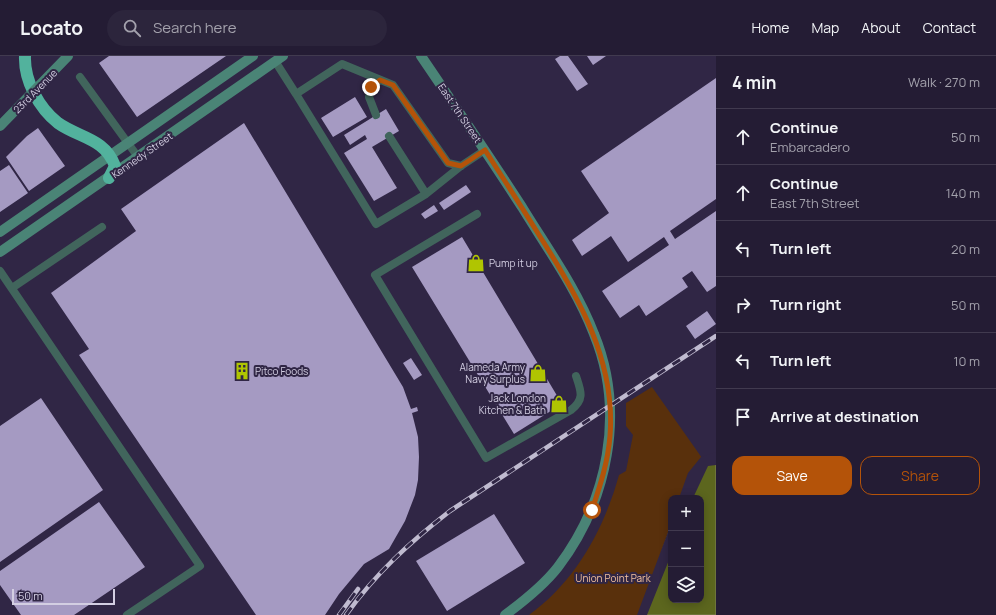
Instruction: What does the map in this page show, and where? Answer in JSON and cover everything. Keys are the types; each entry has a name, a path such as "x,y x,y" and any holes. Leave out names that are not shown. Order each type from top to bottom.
{"highway":[{"path":"25,56 24,64 30,84 43,107 58,123 98,144 111,155 114,166 109,178"}],"main road":[{"name":"23rd Avenue","path":"0,126 68,56"},
{"name":"Kennedy Street","path":"0,232 253,56"},
{"name":"East 7th Street","path":"421,56 485,150 559,266 595,334 604,366 610,407 608,449 603,476 592,510 576,541 557,568 537,589 505,615"},
{"name":"Kennedy Street","path":"0,252 279,59"}],"lane":[{"path":"279,59 296,94 376,224 426,194 461,166 485,150"},
{"path":"296,94 342,64 393,85 448,163 461,166"},
{"path":"80,77 138,157"},
{"path":"376,115 369,97 371,87 380,80"},
{"path":"389,136 426,194"},
{"path":"477,214 375,275 486,458 579,404 581,392 576,376"},
{"path":"12,288 102,227"},
{"path":"0,271 200,566 127,615"}],"green space":[{"name":"Union Point Park","path":"652,387 702,458 683,495 668,495 668,534 639,615 529,615 561,586 574,570 586,552 605,515 619,475 626,471 633,435 626,426 626,403"}],"shaded area":[{"path":"716,454 716,615 639,615 668,534 668,603 704,603 704,495 683,495"}],"pier":[{"path":"716,452 716,465 708,466 694,495 680,495 688,473 701,457"},
{"path":"668,532 668,562 647,615 637,615"}],"building":[{"path":"109,56 226,56 137,117 99,63"},
{"path":"560,56 568,56 588,84 577,91 555,59"},
{"path":"587,56 606,56 593,65"},
{"path":"716,78 716,199 670,231 675,239 716,211 716,286 707,292 692,271 682,278 688,287 646,316 639,305 620,318 602,291 669,245 664,237 628,262 611,236 582,256 572,240 609,213 581,171"},
{"path":"355,97 367,117 333,137 321,118"},
{"path":"386,109 399,131 372,147 397,188 374,201 344,153 367,139 365,135 350,145 344,135"},
{"name":"Pitco Foods","path":"244,123 403,387 411,409 417,407 418,411 412,413 418,437 418,480 415,495 405,521 389,549 364,564 339,594 325,615 256,615 79,355 89,349 51,293 136,231 121,209"},
{"path":"38,128 65,166 29,191 6,157 27,136"},
{"path":"9,165 28,193 0,212 0,171"},
{"path":"466,185 471,192 444,210 439,203"},
{"path":"434,205 438,211 425,219 421,214"},
{"path":"462,237 562,404 514,434 412,267"},
{"path":"707,311 716,324 695,339 686,326"},
{"path":"411,358 422,375 414,380 403,363"},
{"path":"41,398 103,490 0,562 0,426"},
{"path":"99,502 145,567 74,615 21,615 0,585 0,571"},
{"path":"494,514 525,563 447,611 416,561"}],"railway":[{"path":"346,615 381,572 407,547 450,511 716,336"},
{"path":"339,615 358,589"}],"place":[{"name":"Pump it up","path":"476,263"},
{"name":"Pitco Foods","path":"242,371"},
{"name":"Alameda Army Navy Surplus","path":"538,373"},
{"name":"Jack London Kitchen & Bath","path":"559,404"}],"route":[{"path":"371,87 380,80 393,85 448,163 461,166 485,150 559,266 578,300 595,334 604,366 610,407 610,435 608,449 603,476 592,510"}]}
